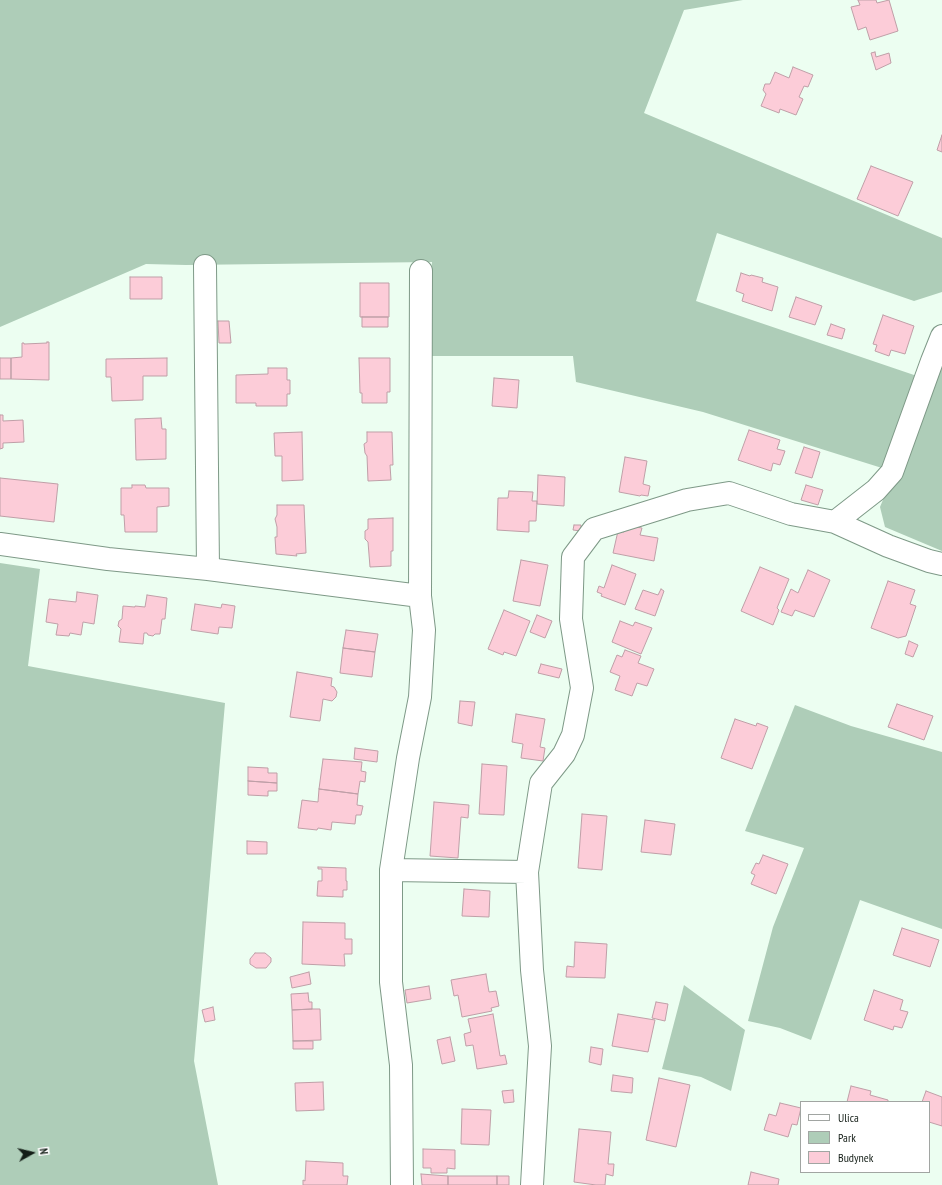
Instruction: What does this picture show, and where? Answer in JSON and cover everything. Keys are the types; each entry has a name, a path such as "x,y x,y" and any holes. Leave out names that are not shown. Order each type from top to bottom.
{"street":[{"path":"205,266 208,569"},
{"path":"402,1185 401,1065 391,982 392,870 408,758 420,697 424,630 420,596 421,271"},
{"path":"835,522 876,490 892,472 942,336"},
{"path":"532,1185 540,1046 532,970 527,872 541,783 564,754 573,735 582,688 571,619 573,557 594,529 687,500 729,493 791,514 835,522 888,546 929,561 942,564"},
{"path":"0,544 420,596"},
{"path":"392,870 527,872"}],"green space":[{"path":"0,0 743,0 684,10 644,113 942,238 942,292 914,301 717,233 696,301 917,376 882,468 703,412 576,382 573,356 427,356 432,262 186,265 146,264 0,327"},
{"path":"942,357 942,551 885,527 880,507"},
{"path":"0,563 40,569 28,666 225,703 194,1061 218,1185 0,1185"},
{"path":"795,705 851,726 942,752 942,929 860,900 811,1040 780,1028 748,1021 773,927 804,848 745,831"},
{"path":"684,985 745,1030 731,1091 701,1077 662,1069"}],"building":[{"path":"858,0 876,0 877,3 889,0 898,31 870,40 866,27 858,30 851,7 860,5"},
{"path":"875,52 876,57 889,53 891,63 876,70 871,53"},
{"path":"793,67 813,75 808,87 804,86 799,97 803,99 796,115 780,109 779,113 761,106 766,94 763,90 765,84 770,84 775,72 789,78"},
{"path":"942,135 942,152 937,150"},
{"path":"871,166 913,182 898,216 857,199"},
{"path":"741,273 763,278 762,282 778,287 772,311 742,301 744,294 736,291"},
{"path":"130,277 162,277 162,299 130,299"},
{"path":"360,283 389,283 389,317 360,317"},
{"path":"796,297 822,306 815,325 789,317"},
{"path":"883,315 914,326 905,354 891,350 889,356 875,351 877,345 873,344"},
{"path":"362,317 388,317 388,327 362,327"},
{"path":"218,321 229,321 231,343 219,343"},
{"path":"831,324 845,329 842,339 827,335"},
{"path":"49,342 49,380 11,379 11,358 22,357 22,343"},
{"path":"0,358 11,358 11,379 0,379"},
{"path":"167,358 167,376 143,376 143,400 112,401 111,377 106,377 106,359"},
{"path":"359,358 390,358 390,392 387,392 387,403 362,403 362,393 360,393"},
{"path":"268,368 287,368 287,380 290,380 290,394 287,394 287,406 256,406 256,403 236,403 236,375 268,374"},
{"path":"494,378 519,380 517,408 492,406"},
{"path":"0,415 3,415 3,421 23,420 24,442 3,443 3,448 0,449"},
{"path":"161,418 162,429 166,429 166,459 136,460 135,419"},
{"path":"749,430 780,440 777,449 785,451 780,465 773,463 771,471 738,460"},
{"path":"302,432 303,480 282,481 282,456 275,456 274,433"},
{"path":"367,432 392,432 393,465 390,465 391,480 368,481 367,456 365,453 364,444 367,442"},
{"path":"804,447 820,452 812,478 795,473"},
{"path":"625,457 647,461 643,484 650,486 648,496 619,492"},
{"path":"538,475 565,477 564,506 537,504"},
{"path":"0,478 58,484 54,522 0,516"},
{"path":"132,485 145,485 146,488 169,488 169,506 157,507 157,532 125,532 124,515 121,515 121,488 132,488"},
{"path":"806,485 823,490 818,505 801,500"},
{"path":"509,491 533,492 532,501 537,501 536,521 529,521 529,532 497,530 498,498 508,498"},
{"path":"277,505 304,505 306,553 296,554 297,556 276,554 275,537 277,537 277,527 275,519 277,515"},
{"path":"393,518 393,551 391,551 391,566 370,567 368,542 365,539 365,531 368,529 368,519"},
{"path":"574,525 581,525 581,531 573,530"},
{"path":"625,525 642,528 640,535 658,538 654,561 613,553 618,531 624,532"},
{"path":"521,560 548,565 540,606 513,601"},
{"path":"612,565 636,574 625,605 601,596 602,594 597,592 599,586 604,588"},
{"path":"760,567 789,579 777,608 779,610 773,625 741,611"},
{"path":"808,570 830,580 814,617 795,610 792,616 781,612 791,589 798,593"},
{"path":"888,581 915,590 910,604 916,606 906,636 898,638 871,628"},
{"path":"661,589 664,591 655,616 635,609 643,590 658,595"},
{"path":"77,592 98,595 94,624 83,622 81,635 70,633 69,636 56,635 58,624 46,622 49,599 76,602"},
{"path":"147,595 167,598 165,619 162,619 160,634 155,634 153,636 144,633 143,644 119,642 121,629 118,626 119,621 122,619 123,606 145,607"},
{"path":"195,604 221,608 222,604 235,606 232,628 219,627 218,634 191,630"},
{"path":"504,610 530,621 516,656 504,652 503,655 488,649"},
{"path":"537,615 552,621 545,638 530,632"},
{"path":"620,621 633,626 635,622 652,628 641,654 612,642"},
{"path":"346,630 378,634 375,652 343,648"},
{"path":"909,641 918,645 913,657 905,654"},
{"path":"343,648 375,652 372,677 340,673"},
{"path":"625,650 641,656 638,663 654,669 647,686 637,683 632,696 615,690 620,676 610,672 617,655 622,657"},
{"path":"541,664 562,669 559,678 538,673"},
{"path":"297,672 332,678 331,686 334,687 337,692 336,697 332,701 323,699 320,721 290,717"},
{"path":"460,701 475,702 472,726 458,723"},
{"path":"897,704 933,716 924,740 888,727"},
{"path":"516,714 545,719 540,747 545,748 543,761 521,758 523,744 512,742"},
{"path":"735,719 756,726 757,723 768,727 752,769 721,758"},
{"path":"355,748 378,751 377,762 354,759"},
{"path":"323,759 362,762 361,771 366,772 365,782 360,781 358,794 319,789"},
{"path":"482,764 507,766 504,815 479,814"},
{"path":"248,767 268,768 268,773 277,773 277,783 248,781"},
{"path":"248,781 277,783 277,791 268,791 268,796 248,795"},
{"path":"319,789 358,794 357,805 363,806 361,815 356,815 355,824 332,822 331,830 318,828 317,830 298,828 302,800 318,802"},
{"path":"434,802 469,805 468,818 461,817 458,858 430,856"},
{"path":"582,814 607,816 602,870 578,868"},
{"path":"645,820 675,824 671,855 641,852"},
{"path":"247,841 267,842 267,854 247,854"},
{"path":"763,855 788,864 776,894 751,884 755,875 751,873 756,863 759,864"},
{"path":"318,867 346,868 347,890 343,890 343,897 317,896 318,881 322,881 322,869 318,869"},
{"path":"464,889 490,891 489,917 462,916"},
{"path":"303,922 345,923 345,939 352,939 352,954 344,954 345,966 302,964"},
{"path":"902,928 939,940 930,967 893,955"},
{"path":"575,942 607,944 605,978 566,977 567,966 574,967"},
{"path":"255,953 265,953 271,958 271,962 266,968 256,968 250,964 250,959"},
{"path":"309,972 311,984 292,988 290,977"},
{"path":"486,974 489,992 496,991 499,1006 491,1008 492,1011 462,1017 458,995 454,996 451,980"},
{"path":"429,986 431,999 407,1003 405,990"},
{"path":"874,990 903,1000 900,1010 908,1012 902,1028 894,1026 893,1030 864,1020"},
{"path":"308,993 309,1002 312,1002 312,1009 292,1010 291,994"},
{"path":"656,1002 668,1004 665,1021 652,1018"},
{"path":"213,1007 215,1020 205,1022 202,1010"},
{"path":"320,1009 321,1040 293,1041 292,1010"},
{"path":"493,1014 500,1056 505,1055 507,1064 477,1069 473,1045 466,1046 464,1034 471,1032 468,1019"},
{"path":"618,1014 655,1020 648,1052 612,1046"},
{"path":"450,1037 455,1061 442,1064 437,1040"},
{"path":"293,1041 313,1041 313,1049 293,1049"},
{"path":"591,1047 603,1049 601,1065 589,1062"},
{"path":"613,1075 633,1078 632,1093 611,1091"},
{"path":"659,1078 690,1085 676,1147 646,1140"},
{"path":"323,1082 324,1110 296,1111 295,1083"},
{"path":"851,1086 871,1091 870,1095 888,1100 888,1101 847,1101"},
{"path":"513,1090 514,1102 504,1103 502,1091"},
{"path":"926,1091 942,1097 942,1126 930,1122 930,1101 922,1101"},
{"path":"780,1103 800,1108 797,1125 792,1124 788,1137 764,1130 769,1114 776,1116"},
{"path":"462,1109 491,1110 489,1145 461,1144"},
{"path":"579,1129 611,1132 608,1164 614,1164 613,1176 606,1174 605,1185 574,1182"},
{"path":"423,1149 455,1150 455,1169 447,1168 447,1173 431,1173 431,1168 423,1168"},
{"path":"306,1161 343,1163 343,1176 348,1176 347,1185 303,1185 303,1180 305,1181"},
{"path":"751,1172 779,1179 778,1185 748,1185"},
{"path":"421,1174 448,1176 448,1185 422,1185"},
{"path":"448,1176 497,1176 497,1185 448,1185"},
{"path":"497,1176 509,1176 509,1185 497,1185"}]}
